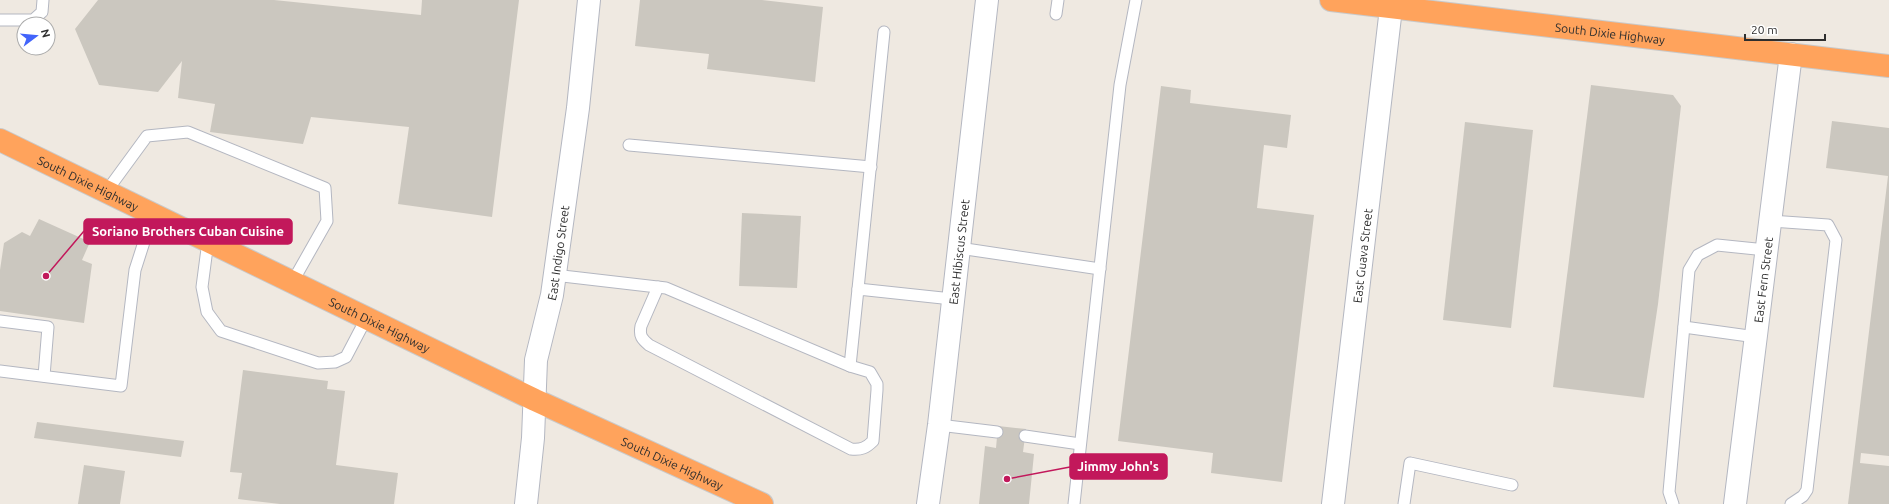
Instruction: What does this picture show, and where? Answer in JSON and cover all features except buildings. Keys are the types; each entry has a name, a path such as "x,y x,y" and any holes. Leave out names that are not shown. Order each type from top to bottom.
{"highway":[{"name":"South Dixie Highway","path":"1331,0 1391,8 1440,7 1889,66"},
{"name":"South Dixie Highway","path":"0,140 208,242 293,281 535,400 753,502"}],"street":[{"name":"East Indigo Street","path":"526,504 533,438 536,360 548,313 554,275 578,108 589,0"},
{"name":"East Hibiscus Street","path":"928,504 939,426 952,299 987,0"},
{"name":"East Guava Street","path":"1333,504 1391,8"},
{"name":"East Fern Street","path":"1734,504 1791,54"}],"lane":[{"path":"0,20 33,20 42,12 43,0"},
{"path":"1056,14 1058,0"},
{"path":"1074,504 1120,85 1136,0"},
{"path":"850,366 884,32"},
{"path":"106,192 147,136 188,132 325,188 328,220 293,281"},
{"path":"629,145 871,167"},
{"path":"0,371 121,386 135,270 153,214"},
{"path":"1770,220 1828,225 1836,240 1807,490 1803,496 1791,504"},
{"path":"208,242 202,287 207,312 221,331 318,363 335,362 346,357 367,317"},
{"path":"1673,504 1670,492 1690,270 1698,255 1717,245 1766,250"},
{"path":"959,248 1100,269"},
{"path":"554,275 658,287 685,295 758,328 850,366 870,372 877,384 873,441 867,447 859,450 851,449 645,342 641,339 641,326 658,287"},
{"path":"858,289 952,299"},
{"path":"0,321 48,327 44,376"},
{"path":"1684,327 1756,337"},
{"path":"939,426 997,432"},
{"path":"1025,436 1080,444"},
{"path":"1404,504 1410,463 1512,485"}],"place":[{"name":"Soriano Brothers Cuban Cuisine","path":"46,276"},
{"name":"Jimmy John's","path":"1007,479"}]}
